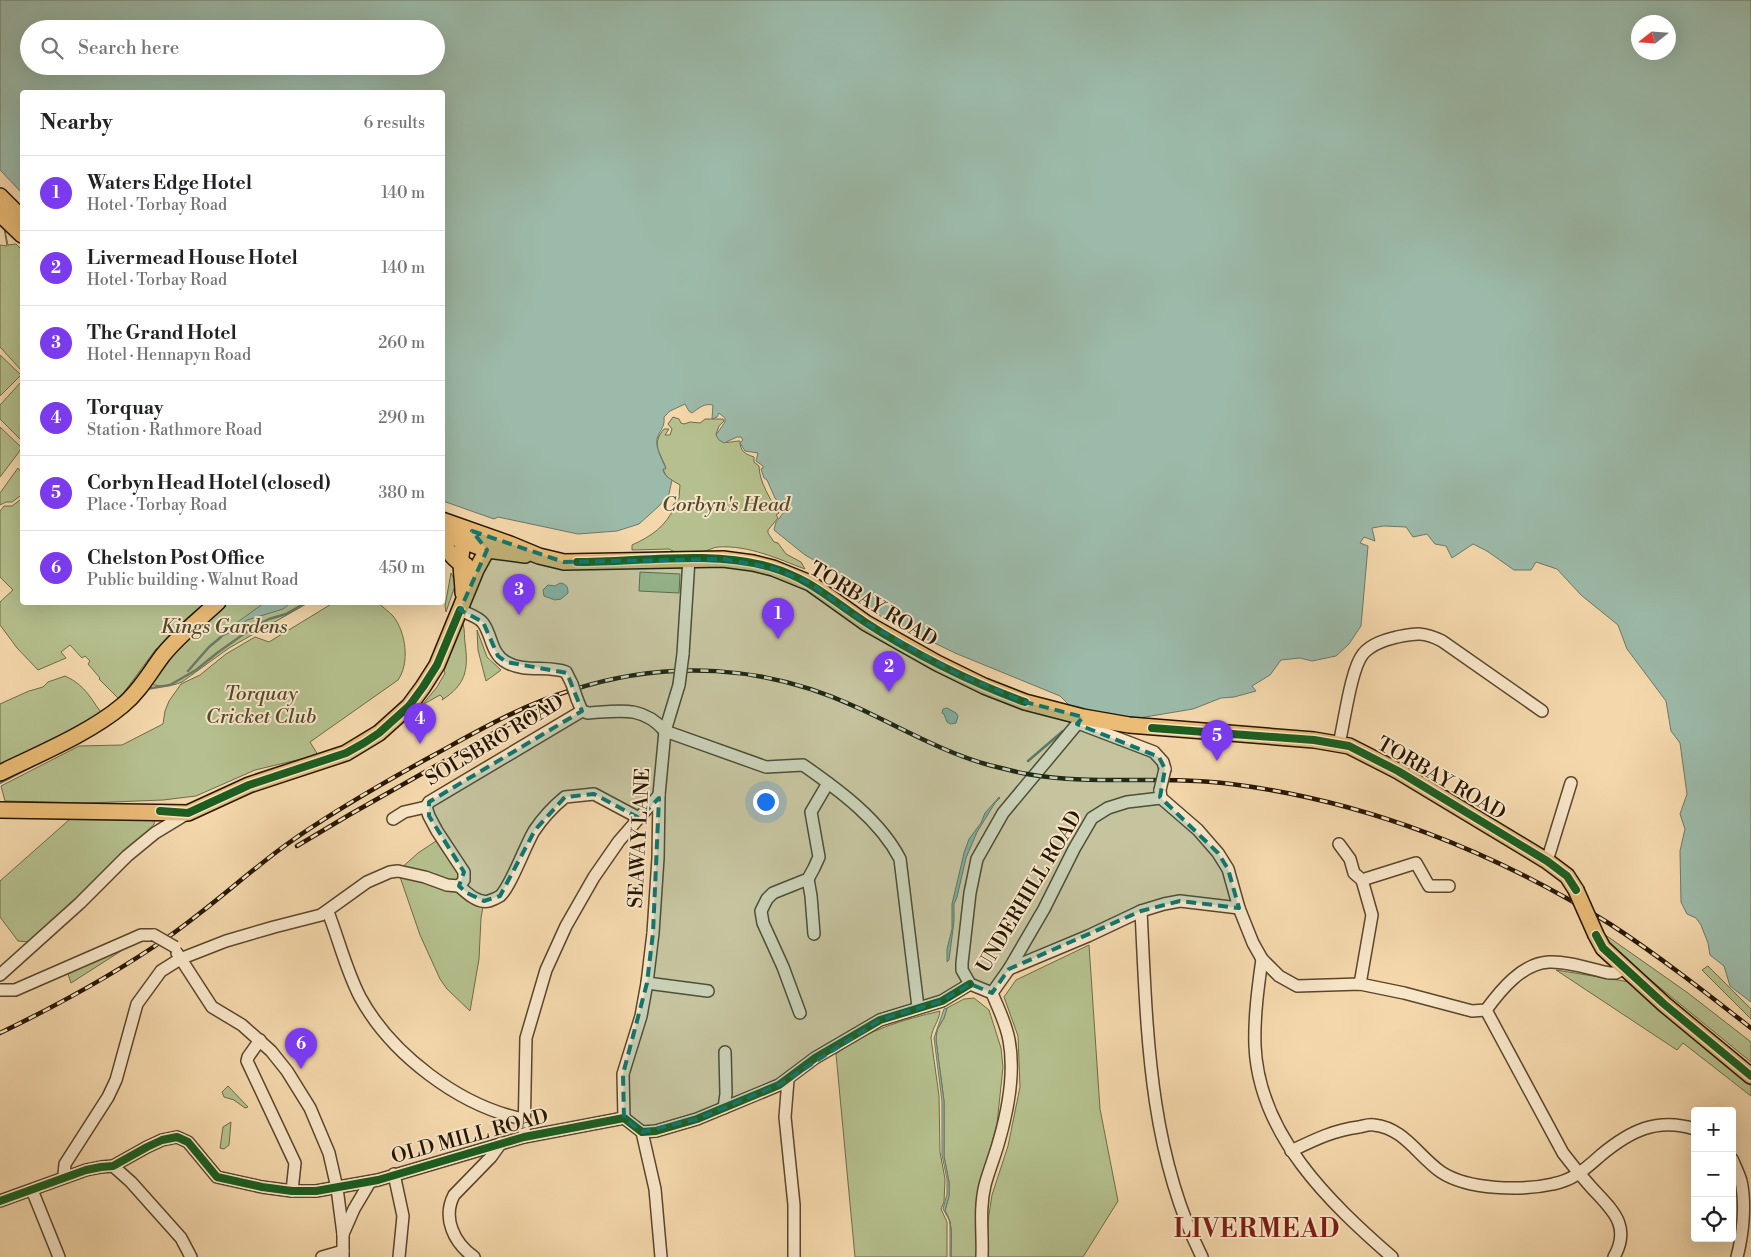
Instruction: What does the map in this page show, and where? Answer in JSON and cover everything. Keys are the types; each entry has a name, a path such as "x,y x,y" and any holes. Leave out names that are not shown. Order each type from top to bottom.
{"main road":[{"path":"2,211 20,217"},
{"path":"2,211 20,232"},
{"name":"TORBAY ROAD","path":"445,522 468,536"},
{"name":"TORBAY ROAD","path":"445,533 510,544 539,556"},
{"path":"0,810 188,812 249,785 346,753 379,733 409,706 437,665 461,609 476,570 487,550 468,536 460,564 463,576 461,609"},
{"path":"445,546 460,564 476,570"},
{"name":"TORBAY ROAD","path":"487,550 539,556 569,562 723,559 773,568 792,575 819,589 866,623 956,673 1025,702 1080,720 1152,728 1314,740 1349,746 1398,771 1548,861 1566,876 1576,890 1596,935 1604,948 1664,1004 1751,1076"},
{"path":"0,773 105,718 124,704 146,682 170,647 215,605"}],"street":[{"name":"SEAWAY LANE","path":"624,1118 623,1074 641,1016 654,924 659,795 665,731 679,685 690,559"},
{"path":"461,609 483,622 498,656 506,662 530,668 558,669 566,672 582,711 588,714 626,710 646,715 658,723 665,731 766,767 803,764 860,810 890,840 900,860 918,1007"},
{"path":"1339,744 1354,676 1360,658 1378,643 1412,634 1428,635 1442,642 1542,711"},
{"name":"SOLSBRO ROAD","path":"459,886 464,880 464,872 429,816 426,807 429,802 582,711"},
{"path":"982,1257 981,1214 985,1186 1000,1142 1010,1085 1009,1040 992,993 970,984 962,970 970,893 977,859 1003,814 1080,720 1154,752 1163,762 1165,769 1160,794 1198,830 1218,853 1228,869 1239,908 1252,943 1262,959 1279,976 1297,986 1360,984 1472,1011 1486,1010 1500,992 1515,978 1538,964 1561,962 1609,974 1616,973 1625,968"},
{"path":"814,934 808,915 808,880 819,857 811,812 828,783"},
{"path":"1548,861 1571,783"},
{"path":"65,1177 65,1164 108,1097 116,1080 137,1004 162,970 180,960 226,941 328,912 367,882 390,872 400,871 425,877 447,886 459,886 474,898 484,902 490,901 500,896 508,885 535,830 565,797 594,794 639,818"},
{"name":"UNDERHILL ROAD","path":"992,993 1009,969 1044,909 1092,818 1108,808 1122,803 1160,794"},
{"path":"524,1137 526,1038 546,970 579,902 609,854 659,795"},
{"path":"393,819 404,812 426,807"},
{"path":"155,833 161,823 160,811"},
{"path":"0,974 80,903 127,856 155,833 188,812"},
{"path":"1339,844 1350,859 1354,873 1362,880 1372,915 1360,984"},
{"path":"1362,880 1416,863 1429,886 1449,886"},
{"path":"800,1013 783,967 763,923 762,911 767,899 774,893 808,880"},
{"path":"1009,969 1088,936 1141,911 1180,901 1239,908"},
{"path":"1141,911 1148,1050 1154,1099 1162,1143 1190,1232 1202,1257"},
{"path":"328,912 346,964 361,998 398,1048 446,1087 491,1109 524,1119"},
{"path":"0,990 15,990 141,935 154,935 175,947 180,960 212,1007 242,1025 260,1040 287,1071 310,1108 329,1153 337,1188 343,1234 343,1254 322,1257"},
{"path":"1262,959 1255,1013 1255,1047 1259,1078 1269,1108 1291,1151 1309,1174 1351,1222 1392,1257"},
{"path":"647,983 708,991"},
{"path":"642,1132 669,1127 724,1108 788,1080 815,1058 880,1020 942,1001 970,984"},
{"path":"1486,1010 1563,1153 1614,1210 1621,1238 1614,1257"},
{"path":"260,1040 247,1061 295,1163 292,1191"},
{"path":"724,1108 726,1094 725,1052"},
{"path":"788,1080 785,1117 794,1205 794,1257"},
{"path":"624,1118 642,1132 655,1189 661,1257"},
{"name":"OLD MILL ROAD","path":"0,1201 65,1177 101,1167 113,1166 162,1140 177,1137 188,1142 217,1177 262,1187 292,1191 316,1191 370,1182 524,1137 624,1118"},
{"path":"1291,1151 1340,1129 1374,1125 1404,1137 1442,1172 1458,1180 1491,1187 1517,1189 1554,1184 1580,1174 1614,1145 1639,1130 1654,1125 1667,1124 1691,1128"},
{"path":"474,1257 462,1248 450,1228 451,1202 454,1195 491,1157 500,1143"},
{"path":"113,1166 131,1182 181,1238 191,1257"},
{"path":"1736,1170 1741,1184 1743,1202 1740,1247 1737,1257"},
{"path":"394,1174 403,1216 399,1257"},
{"path":"343,1234 354,1209 370,1182"},
{"path":"32,1190 59,1257"}],"highlighted area":[{"path":"472,531 564,562 723,559 773,568 810,583 866,623 956,673 1025,702 1083,717 1077,724 1159,757 1165,769 1160,797 1218,853 1228,869 1239,908 1180,901 1141,911 1009,969 992,993 970,984 942,1001 880,1020 779,1085 697,1119 642,1132 624,1118 623,1074 647,983 653,933 659,798 639,818 594,794 565,797 535,830 500,896 484,901 467,893 459,886 464,872 429,816 429,802 582,711 567,673 506,662 498,656 483,622 460,610 487,550"}],"green space":[{"path":"2,216 8,245 16,244 20,248 20,369 0,347 0,245 7,246"},
{"path":"0,355 20,376 0,396"},
{"path":"20,383 20,439 0,419 0,405"},
{"name":"Corbyn's Head","path":"673,417 679,419 684,424 690,422 700,423 705,419 723,419 724,421 719,426 716,434 718,438 724,442 740,441 744,452 754,457 754,462 759,466 766,491 779,513 776,515 778,518 768,530 768,533 786,554 801,562 805,569 752,550 741,548 718,547 689,559 669,549 632,550 632,545 646,538 663,525 675,506 673,508 673,505 679,498 680,485 665,474 663,468 666,468 657,444 660,434 664,429 669,429 665,435 670,435 672,429 668,424"},
{"path":"0,427 20,446 20,451 0,477"},
{"path":"18,468 20,470 20,496 12,502 0,505 0,493"},
{"path":"20,500 20,605 208,605 163,646 156,649 119,699 99,679 88,664 90,661 85,656 82,658 70,645 61,652 66,658 38,670 17,648 0,625 0,602 13,590 0,577 0,511 4,506 12,506"},
{"path":"640,572 680,574 679,593 639,591"},
{"path":"451,573 456,583 446,612 445,606"},
{"name":"Kings Gardens","path":"216,605 304,605 229,648 182,682 163,686 144,683"},
{"name":"Torquay Cricket Club","path":"330,605 380,605 393,616 401,630 405,648 404,665 398,680 310,742 318,755 255,770 196,796 163,800 87,803 5,801 1,786 79,746 122,745 163,724 169,701 181,684 200,675 226,654 255,637 269,642"},
{"path":"463,624 466,662 464,676 456,689 442,700 443,698 440,695 422,705 437,687 445,673 443,668"},
{"path":"477,630 487,657 501,670 486,681 478,650"},
{"path":"65,676 83,689 105,718 0,773 0,704"},
{"path":"155,817 154,824 150,829 29,942 18,941 0,917 0,881 70,819"},
{"path":"442,837 464,872 462,882 484,901 481,918 479,959 470,1011 447,989 440,979 420,935 398,871 418,853"},
{"path":"1604,934 1688,993 1751,1042 1751,1062 1631,964 1612,947"},
{"path":"1089,945 1100,1109 1118,1201 1083,1257 987,1257 988,1221 992,1195 1008,1146 1020,1087 1018,1036 1004,997 1016,980"},
{"path":"121,951 71,983 68,974 110,954"},
{"path":"1708,966 1751,1009 1751,1019 1702,970"},
{"path":"1556,970 1630,982 1751,1086 1751,1096 1683,1043 1677,1050"},
{"path":"974,998 989,1010 1001,1048 1003,1067 997,1124 981,1181 977,1257 951,1257 951,1227 945,1211 949,1196 949,1182 944,1156 944,1101 936,1040 937,1030 947,1008 964,999"},
{"path":"940,1011 931,1038 939,1096 940,1152 945,1179 944,1202 941,1209 947,1222 947,1257 855,1257 836,1054 872,1032 899,1022"},
{"path":"228,1086 248,1107 245,1108 234,1100 224,1097 222,1092"},
{"path":"231,1122 229,1145 224,1149 220,1148 223,1127"}],"shaded area":[{"path":"0,0 1751,0 1751,1002 1730,986 1724,966 1710,955 1708,943 1701,925 1696,918 1687,914 1681,902 1680,851 1685,829 1680,814 1687,794 1680,743 1671,731 1666,701 1627,649 1618,625 1581,595 1557,569 1536,562 1531,570 1514,570 1487,551 1473,544 1452,558 1446,546 1435,544 1427,534 1413,537 1406,527 1384,526 1372,528 1375,541 1364,537 1360,543 1368,546 1361,626 1349,644 1336,656 1312,661 1300,658 1281,660 1270,675 1252,686 1256,691 1234,697 1221,698 1193,709 1133,719 1069,705 1060,696 955,653 883,618 856,596 837,573 805,555 774,530 776,522 785,511 764,478 761,469 763,466 756,461 758,453 745,451 740,443 743,440 741,437 724,443 719,440 716,435 725,422 725,418 719,413 717,417 712,419 713,405 704,405 692,413 685,404 670,411 664,417 657,444 666,469 663,469 664,473 672,480 669,494 639,524 617,531 578,534 498,517 494,519 445,502 445,90 20,90 20,191 0,170"},
{"path":"560,583 566,585 568,591 561,599 555,600 544,596 543,590 548,585 555,586"},
{"path":"261,605 288,605 283,609 247,620 235,630 221,637"},
{"path":"947,708 958,716 956,723 951,724 947,722 942,713 943,709"},
{"path":"999,797 977,832 966,858 954,904 954,921 949,960 947,962 947,949 952,929 952,904 964,853 969,839 981,823 985,813"},
{"path":"947,1008 937,1030 936,1040 944,1101 944,1156 949,1182 949,1196 945,1210 949,1220 943,1209 947,1194 947,1179 942,1155 942,1101 934,1038 944,1009"},
{"path":"950,1223 951,1233 951,1257 950,1257"}],"waterway":[{"path":"146,689 170,685 196,670 255,626 286,614 302,605"},
{"path":"188,671 209,647 221,637"},
{"path":"1028,761 1063,731"},
{"path":"0,783 79,742"}],"railway":[{"path":"0,1033 65,1000 128,964 183,926 283,847 319,822 375,788 483,728 536,703 572,690 608,680 680,671 716,671 787,682 822,693 856,707 921,739 972,760 1022,773 1052,778 1180,780 1231,784 1331,803 1380,817 1428,833 1475,853 1521,874 1566,898 1610,924 1646,949 1751,1028"},
{"path":"297,846 506,726 546,707"}],"cycle path":[{"path":"577,562 699,558 724,559 770,567 809,584 883,634 922,656 963,677 1025,702"},
{"path":"160,811 188,813 249,785 346,753 379,733 409,706 423,687 437,665 460,610"},
{"path":"1152,728 1314,740 1349,746 1398,771 1547,861 1567,876 1576,890"},
{"path":"1596,935 1603,948 1664,1004 1751,1076"},
{"path":"0,1201 86,1170 113,1166 162,1140 177,1137 188,1142 217,1177 262,1187 292,1191 316,1191 378,1180 524,1137 624,1118 642,1132 656,1131 697,1119 779,1085 815,1058 880,1020 942,1001 970,984"}],"place":[{"name":"The Grand Hotel","path":"519,615"},
{"name":"Waters Edge Hotel","path":"778,639"},
{"name":"Livermead House Hotel","path":"889,692"},
{"name":"Torquay","path":"420,744"},
{"name":"Corbyn Head Hotel (closed)","path":"1217,761"},
{"name":"Chelston Post Office","path":"301,1069"}],"district":[{"name":"LIVERMEAD","path":"1257,1229"}]}
